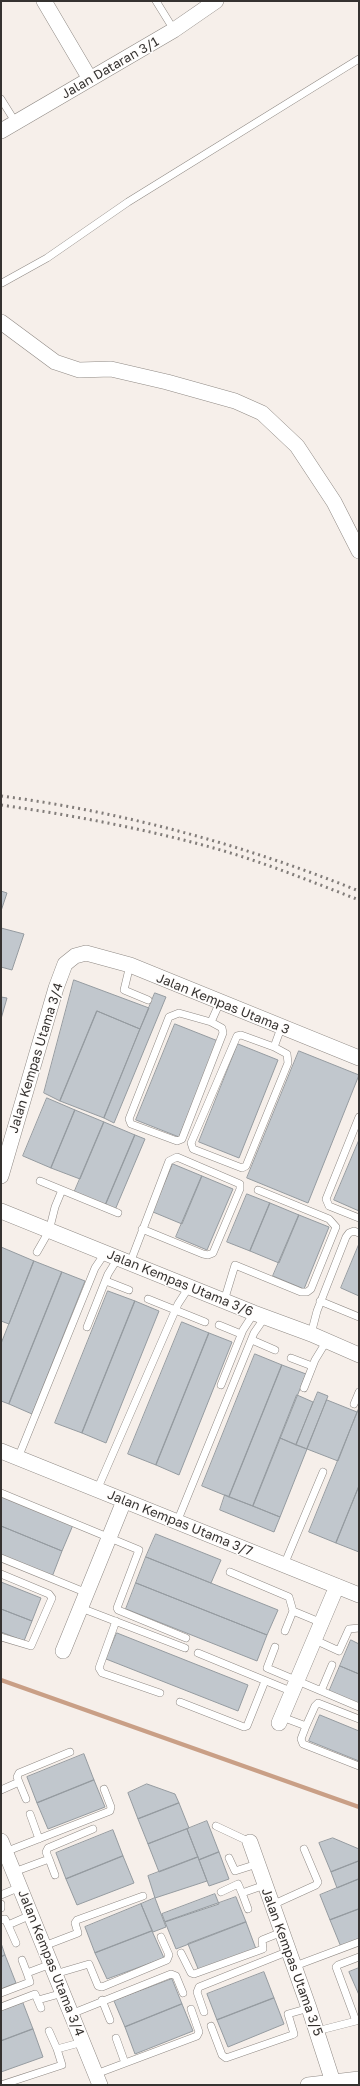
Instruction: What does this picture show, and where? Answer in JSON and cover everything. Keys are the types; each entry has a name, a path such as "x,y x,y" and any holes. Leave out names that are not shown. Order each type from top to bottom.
{"street":[{"path":"44,1 90,79"},
{"name":"Jalan Dataran 3/1","path":"1,131 174,30 216,1"},
{"path":"1,322 55,362 79,370 111,369 167,382 235,401 262,412 297,446 334,502 359,551"},
{"name":"Jalan Kempas Utama 3","path":"86,953 130,965 281,1028 359,1058"},
{"name":"Jalan Kempas Utama 3/4","path":"1,1176 65,964 75,956 86,953"},
{"name":"Jalan Kempas Utama 3/6","path":"1,1211 259,1315 311,1334 326,1342 359,1355"},
{"name":"Jalan Kempas Utama 3/7","path":"1,1451 337,1586 358,1591"},
{"path":"63,1652 124,1501"},
{"path":"281,1720 337,1586"},
{"name":"Jalan Kempas Utama 3/5","path":"250,1842 295,1966 333,2082"},
{"name":"Jalan Kempas Utama 3/4","path":"3,1846 98,2080"},
{"path":"311,2085 359,2079"}],"lane":[{"path":"156,1 174,30"},
{"path":"1,283 47,258 128,202 359,59"},
{"path":"1,99 16,123"},
{"path":"130,965 124,990 148,1000"},
{"path":"211,1022 220,1002"},
{"path":"179,1013 211,1022 222,1028 223,1033 182,1140 177,1141 131,1124 129,1119 169,1017 179,1013"},
{"path":"274,1047 281,1028"},
{"path":"241,1035 274,1047 287,1054 288,1063 246,1166 242,1168 193,1150 191,1143 237,1036 241,1035"},
{"path":"359,1117 326,1199 329,1206 359,1218"},
{"path":"87,1327 106,1280 118,1258 142,1229 169,1161 172,1158 177,1157 240,1184 240,1189 213,1254 203,1254 142,1229"},
{"path":"40,1181 118,1212"},
{"path":"37,1252 49,1231 55,1207 62,1190"},
{"path":"224,1301 229,1279 235,1265 301,1292 307,1292 311,1289 336,1227 329,1219 258,1190"},
{"path":"311,1334 320,1301 346,1237 349,1233 354,1231 359,1233"},
{"path":"18,1458 95,1268 118,1258"},
{"path":"106,1280 129,1290"},
{"path":"97,1490 176,1310 189,1287"},
{"path":"148,1299 205,1322"},
{"path":"320,1301 359,1317"},
{"path":"221,1385 241,1334 259,1315"},
{"path":"177,1522 252,1340 259,1315"},
{"path":"219,1325 241,1334"},
{"path":"252,1340 275,1350"},
{"path":"304,1388 312,1366 326,1342"},
{"path":"291,1358 312,1366"},
{"path":"354,1404 359,1392"},
{"path":"284,1565 324,1472"},
{"path":"1,1494 139,1550 118,1604 118,1610 186,1638"},
{"path":"1,1558 87,1594"},
{"path":"230,1572 289,1597 293,1611 285,1631"},
{"path":"1,1574 49,1594 52,1598 31,1646 1,1637"},
{"path":"82,1608 185,1648"},
{"path":"293,1611 322,1623"},
{"path":"116,1621 99,1668 102,1673 160,1693"},
{"path":"315,1640 339,1651 349,1628 359,1628"},
{"path":"275,1647 267,1668 295,1686"},
{"path":"198,1653 265,1681 321,1691 359,1707"},
{"path":"321,1691 332,1665"},
{"path":"180,1702 244,1727 246,1726 265,1681"},
{"path":"359,1719 318,1704 315,1706 301,1739 303,1744 359,1766"},
{"path":"281,1720 306,1726"},
{"path":"26,1799 17,1777 19,1773 70,1752"},
{"path":"1,1790 19,1782"},
{"path":"3,1846 39,1839 112,1809 104,1789"},
{"path":"30,1814 39,1839"},
{"path":"216,1826 250,1842"},
{"path":"55,1875 46,1852 48,1848 93,1829"},
{"path":"272,1905 316,1885 318,1882 304,1849"},
{"path":"229,1858 235,1871 257,1864"},
{"path":"14,1872 49,1859"},
{"path":"221,1892 238,1884 248,1909"},
{"path":"242,1893 265,1885"},
{"path":"1,1895 20,1887"},
{"path":"44,1946 78,1932 75,1924 77,1920 143,1896"},
{"path":"8,1925 31,1915"},
{"path":"1,1920 5,1919 16,1943"},
{"path":"181,1953 191,1973 194,1974 263,1950 262,1940 282,1932"},
{"path":"27,1973 89,1964 98,1986 102,1987 168,1960 169,1955 161,1937"},
{"path":"295,1966 359,1942"},
{"path":"204,2012 196,1992 199,1988 289,1951"},
{"path":"317,2031 357,2025 336,1967 359,1957"},
{"path":"1,1993 30,1982 22,1960"},
{"path":"71,2014 102,2000 171,1974 176,1976 183,1993"},
{"path":"38,2000 63,1993"},
{"path":"1,2007 34,1994 41,2008"},
{"path":"102,2000 110,2020"},
{"path":"211,2026 222,2055 226,2058 294,2034 288,2014 309,2008"},
{"path":"98,2080 125,2063 199,2034 191,2010"},
{"path":"1,2085 62,2065 49,2031"},
{"path":"116,2038 125,2063"},
{"path":"57,2049 83,2042"}],"building":[{"path":"1,891 7,893 1,911"},
{"path":"1,928 24,934 12,970 1,967"},
{"path":"74,980 149,1008 140,1029 97,1011 60,1101 44,1093"},
{"path":"155,993 166,997 114,1123 104,1118"},
{"path":"1,997 7,998 1,1019"},
{"path":"97,1011 140,1029 104,1118 60,1101"},
{"path":"175,1024 218,1041 179,1137 136,1120"},
{"path":"238,1044 278,1060 239,1158 199,1142"},
{"path":"299,1051 359,1075 308,1203 247,1178"},
{"path":"47,1098 75,1110 51,1168 23,1156"},
{"path":"75,1110 104,1122 80,1179 51,1168"},
{"path":"104,1122 135,1135 105,1206 74,1193"},
{"path":"135,1135 145,1139 115,1210 105,1206"},
{"path":"359,1140 359,1211 334,1200"},
{"path":"173,1164 202,1176 182,1224 153,1212"},
{"path":"202,1176 233,1189 207,1250 176,1237"},
{"path":"247,1194 270,1203 250,1251 227,1242"},
{"path":"270,1203 299,1215 279,1263 250,1251"},
{"path":"299,1215 329,1227 304,1289 273,1276"},
{"path":"359,1244 359,1296 341,1288"},
{"path":"1,1247 34,1261 9,1324 1,1321"},
{"path":"34,1261 62,1272 9,1404 1,1401 1,1344"},
{"path":"62,1272 85,1281 32,1414 9,1404"},
{"path":"108,1291 135,1301 82,1433 55,1423"},
{"path":"135,1301 159,1311 106,1443 82,1433"},
{"path":"182,1322 209,1333 156,1465 128,1454"},
{"path":"209,1333 232,1342 179,1475 156,1465"},
{"path":"255,1354 282,1365 229,1497 202,1486"},
{"path":"282,1365 306,1374 253,1506 229,1497"},
{"path":"318,1392 328,1396 307,1449 296,1445"},
{"path":"297,1395 313,1402 296,1445 280,1438"},
{"path":"327,1400 357,1412 338,1461 307,1449"},
{"path":"359,1408 359,1486 336,1543 309,1532"},
{"path":"280,1438 307,1449 280,1517 253,1506"},
{"path":"359,1486 359,1552 336,1543"},
{"path":"225,1495 280,1517 274,1532 220,1510"},
{"path":"1,1496 73,1525 62,1551 1,1526"},
{"path":"1,1526 62,1551 52,1577 1,1556"},
{"path":"156,1534 221,1560 211,1583 146,1557"},
{"path":"146,1557 278,1610 267,1635 136,1583"},
{"path":"1,1582 41,1598 32,1621 1,1609"},
{"path":"136,1583 267,1635 257,1661 126,1609"},
{"path":"1,1609 32,1621 24,1641 1,1632"},
{"path":"117,1633 248,1685 238,1711 106,1659"},
{"path":"351,1640 359,1644 359,1674 340,1666"},
{"path":"340,1666 359,1674 359,1704 329,1692"},
{"path":"320,1715 359,1731 359,1761 309,1741"},
{"path":"84,1754 94,1780 37,1803 27,1777"},
{"path":"94,1780 105,1807 48,1829 37,1803"},
{"path":"147,1784 175,1794 179,1803 138,1819 128,1793"},
{"path":"179,1803 189,1828 148,1844 138,1819"},
{"path":"207,1821 219,1852 199,1860 187,1829"},
{"path":"187,1829 198,1857 159,1872 148,1844"},
{"path":"113,1830 123,1856 66,1879 56,1853"},
{"path":"333,1838 359,1849 359,1861 331,1872 319,1843"},
{"path":"219,1852 229,1879 209,1886 199,1860"},
{"path":"123,1856 134,1883 77,1905 66,1879"},
{"path":"198,1857 207,1881 155,1898 148,1876"},
{"path":"359,1861 359,1879 337,1888 331,1872"},
{"path":"359,1879 359,1909 330,1920 320,1895"},
{"path":"215,1894 219,1904 165,1922 162,1914"},
{"path":"236,1897 246,1922 176,1949 165,1922"},
{"path":"155,1898 166,1927 153,1932 141,1904"},
{"path":"141,1904 152,1931 95,1953 85,1927"},
{"path":"359,1909 359,1940 341,1947 330,1920"},
{"path":"246,1922 256,1949 199,1971 188,1944"},
{"path":"152,1931 164,1958 107,1979 95,1953"},
{"path":"1,1943 5,1955 1,1957"},
{"path":"5,1955 16,1983 1,1989 1,1957"},
{"path":"359,1968 359,1995 349,1972"},
{"path":"264,1972 274,1998 217,2020 207,1994"},
{"path":"172,1979 182,2004 125,2027 114,2001"},
{"path":"274,1998 284,2024 228,2047 217,2020"},
{"path":"23,2003 33,2029 1,2041 1,2011"},
{"path":"182,2004 193,2031 135,2054 125,2027"},
{"path":"33,2029 43,2057 1,2072 1,2041"}],"waterway":[{"path":"1,1680 359,1807"}],"railway":[{"path":"1,796 93,811 183,832 272,859 359,891"},
{"path":"1,805 106,823 210,847 267,865 359,900"}]}
